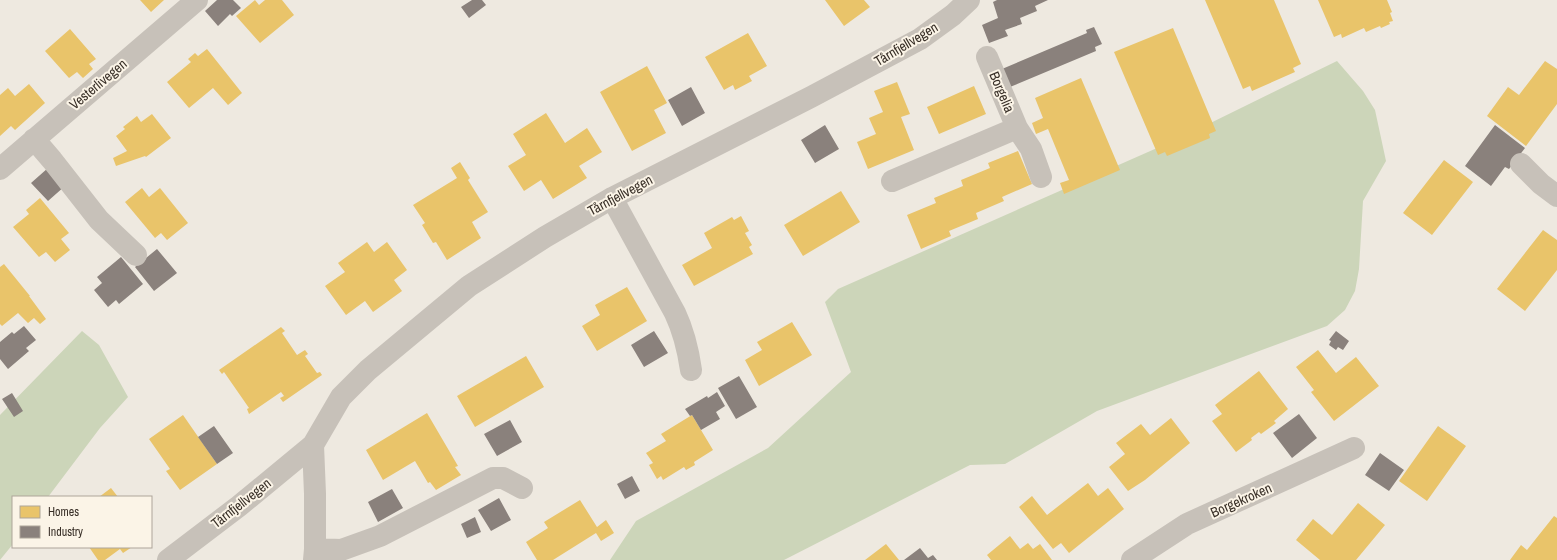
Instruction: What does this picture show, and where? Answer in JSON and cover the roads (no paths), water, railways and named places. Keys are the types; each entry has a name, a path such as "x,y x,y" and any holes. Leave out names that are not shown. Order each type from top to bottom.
{"street":[{"name":"Vesterlivegen","path":"0,168 196,0"},
{"name":"Tårnfjellvegen","path":"168,560 244,502 313,445 341,397 368,370 412,332 470,286 545,237 612,198 890,56 920,39 953,15 969,0"},
{"name":"Borgelia","path":"987,57 1017,128 1032,149 1041,177"},
{"path":"892,181 1017,128"},
{"path":"34,139 99,220 136,255"},
{"path":"1521,164 1557,196"},
{"path":"612,198 683,330 691,370"},
{"path":"313,445 314,555 341,550 380,536 493,478 503,478 522,488"},
{"name":"Borgekroken","path":"1132,560 1187,524 1354,448"}]}
